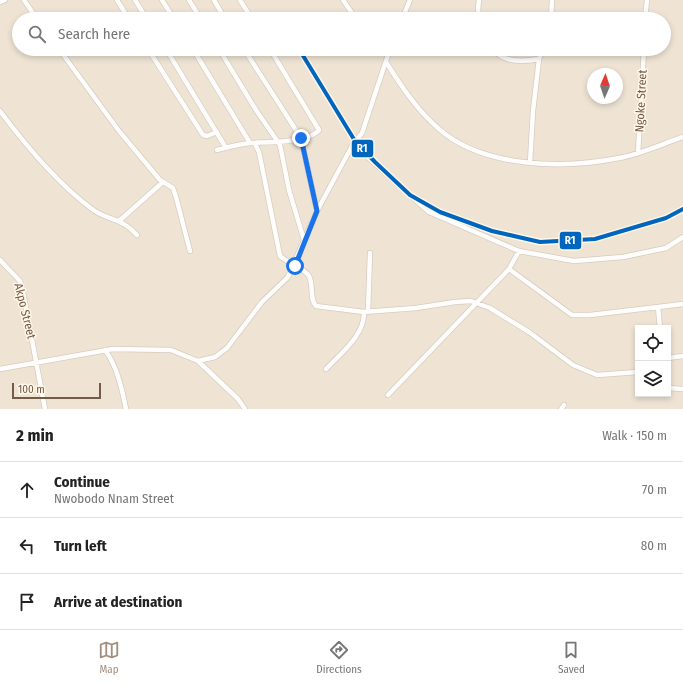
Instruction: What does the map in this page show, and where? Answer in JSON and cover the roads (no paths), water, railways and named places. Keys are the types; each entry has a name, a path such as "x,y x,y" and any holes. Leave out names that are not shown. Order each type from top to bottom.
{"street":[{"path":"0,2 5,0"},
{"path":"24,0 32,12"},
{"path":"117,0 125,12"},
{"path":"135,0 143,12"},
{"path":"162,0 170,12"},
{"path":"190,0 197,12"},
{"path":"214,0 222,12"},
{"path":"240,0 248,12"},
{"path":"343,0 351,12"},
{"path":"405,12 410,0"},
{"path":"478,12 479,0"},
{"path":"551,12 552,0"},
{"path":"646,12 647,0"},
{"path":"64,56 119,131 163,182 170,186 174,192 190,251"},
{"path":"152,56 203,135 207,136 218,132"},
{"path":"170,56 218,132 226,148"},
{"path":"197,56 252,144 259,152 280,256 295,266 305,270 312,281 312,299 316,306 366,311 416,308 454,302 477,302 529,332 573,365 597,375 635,372"},
{"path":"223,56 256,110 279,142 289,190 304,240"},
{"path":"248,56 301,138 317,211"},
{"path":"217,150 252,144 279,142 301,138 316,133 319,128 274,56"},
{"path":"198,361 215,357 227,348 262,302 288,277 295,266 304,240 317,211 353,144 362,133 388,56"},
{"path":"501,56 510,60 526,62 539,59"},
{"path":"530,162 540,56"},
{"name":"Ngoke Street","path":"638,153 644,56"},
{"path":"386,62 419,108 449,137 481,154 511,161 560,163 605,161 638,153 683,137"},
{"path":"0,112 43,164 70,190 94,211 130,227 137,235"},
{"path":"353,144 429,212 519,251 574,261 623,257 666,248 683,237"},
{"path":"119,221 163,182"},
{"path":"388,395 509,269 519,251"},
{"path":"326,369 360,332 366,311 370,253"},
{"name":"Akpo Street","path":"0,260 20,281 34,346 45,409"},
{"path":"509,269 572,315 590,315 683,304"},
{"path":"658,307 660,325"},
{"path":"105,350 114,362 126,409"},
{"path":"0,369 105,350 172,350 198,361 238,399 245,409"},
{"path":"671,358 683,356"},
{"path":"671,388 683,389"},
{"path":"560,409 564,405"}]}
